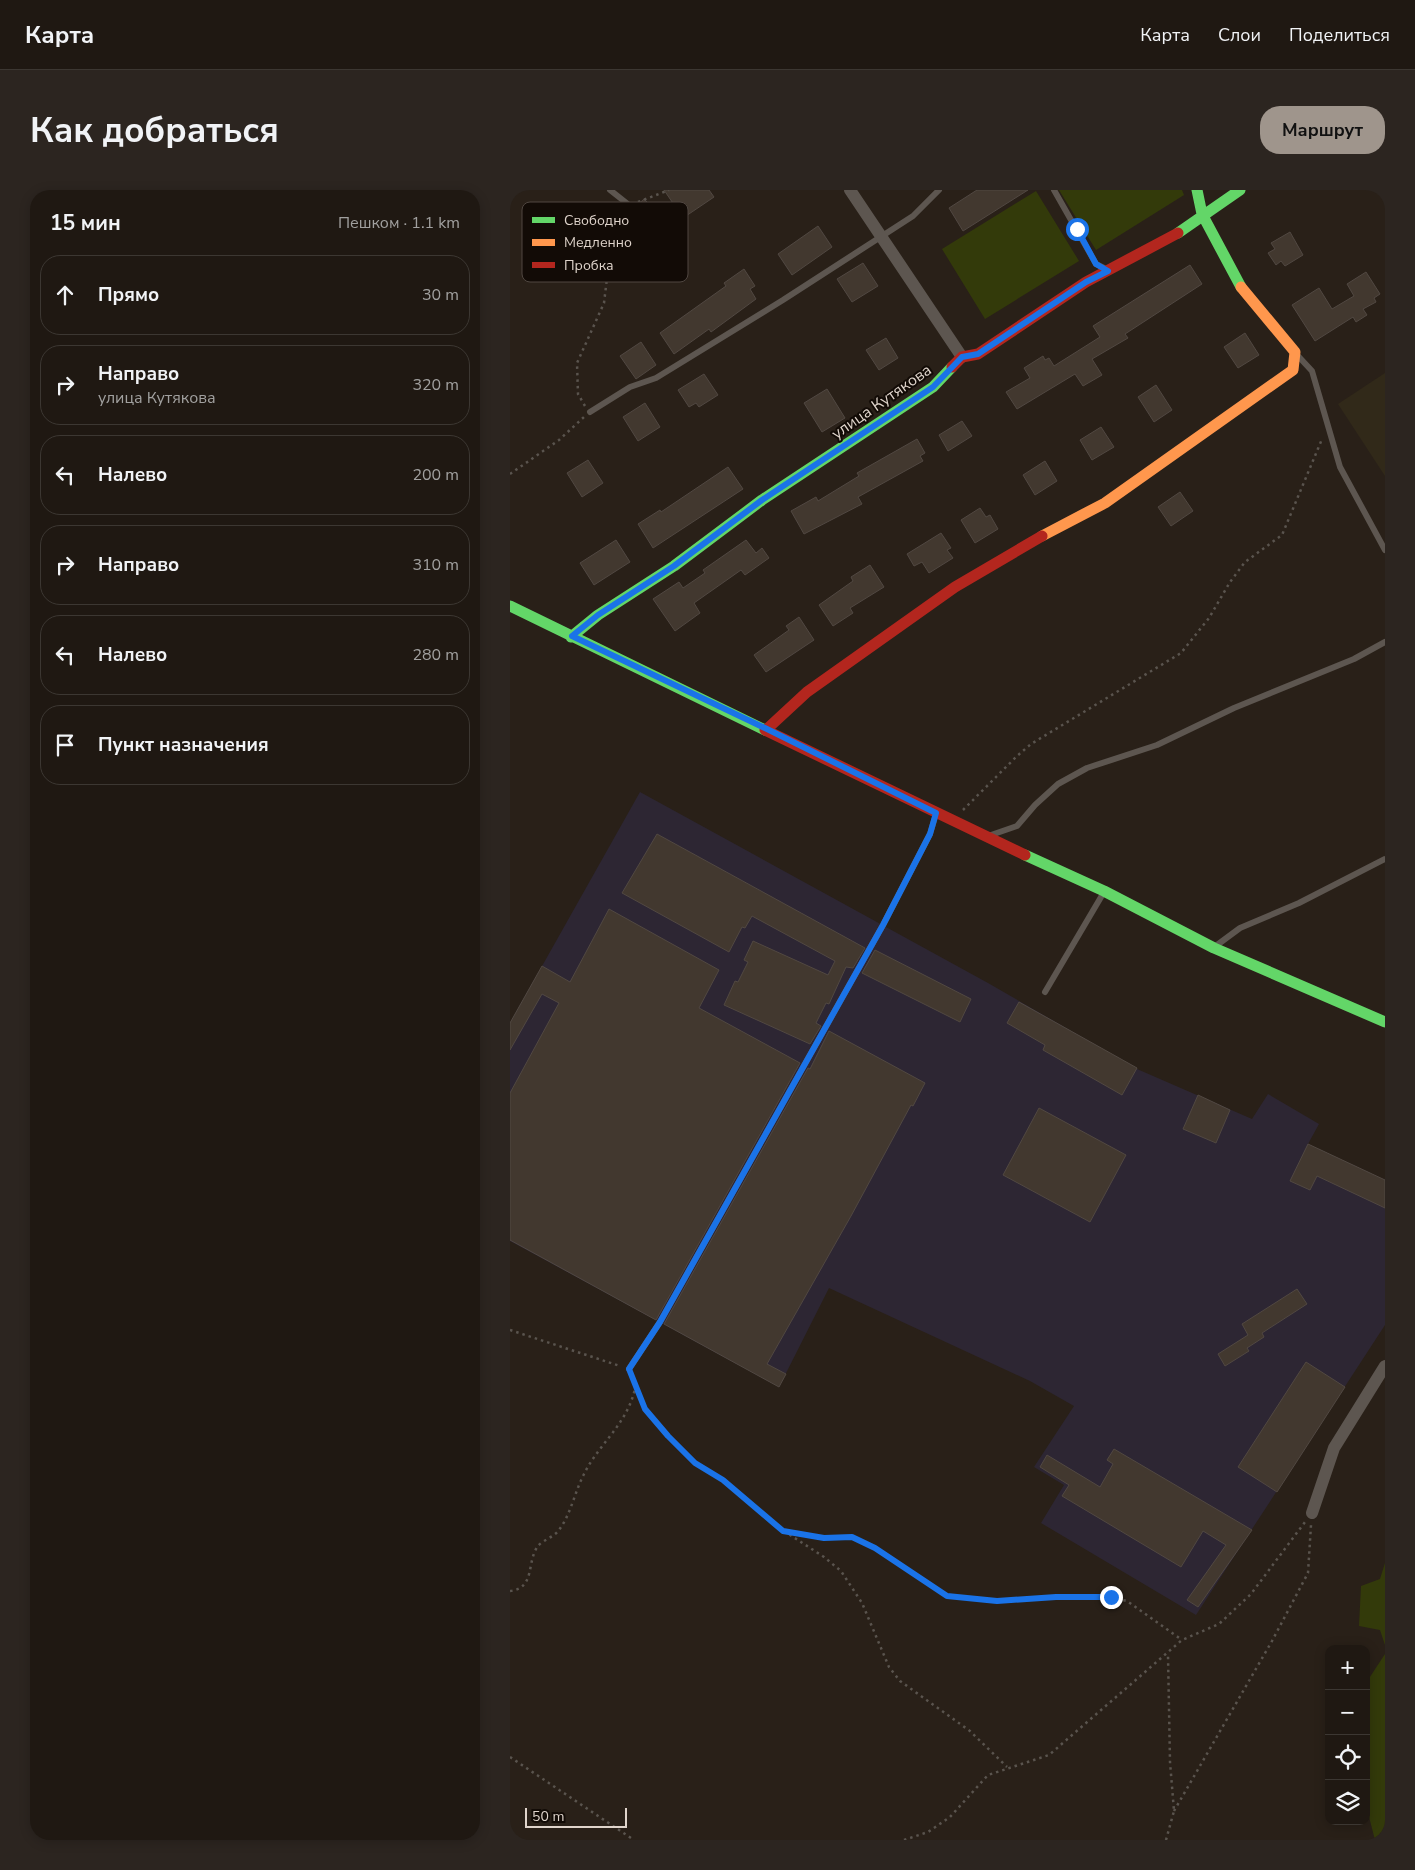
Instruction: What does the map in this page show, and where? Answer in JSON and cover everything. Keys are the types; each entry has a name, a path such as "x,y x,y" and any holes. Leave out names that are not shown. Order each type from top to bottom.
{"street":[{"path":"850,190 962,357"},
{"path":"767,729 807,692 955,587 1025,544 1105,503 1293,370 1295,352 1238,284 1202,214 1197,190"},
{"name":"улица Кутякова","path":"572,636 598,615 674,566 762,500 933,387 962,357 978,354 1086,282 1171,238 1202,214 1240,190"},
{"path":"510,606 767,729 954,822 1104,891 1214,948 1385,1022"},
{"path":"1312,1513 1334,1448 1385,1366"}],"lane":[{"path":"610,190 625,202"},
{"path":"590,412 630,387 656,378 881,237 913,216 939,190"},
{"path":"1054,190 1096,264 1108,271"},
{"path":"1295,352 1312,371 1340,467 1385,550"},
{"path":"988,836 1018,826 1035,804 1058,784 1086,768 1157,745 1234,708 1354,659 1385,642"},
{"path":"629,1369 660,1322 883,925 930,834 936,813"},
{"path":"1214,948 1240,928 1299,903 1385,858"},
{"path":"1045,992 1104,891"}],"path":[{"path":"637,202 669,190"},
{"path":"510,474 559,440 590,412 578,394 577,363 604,303 607,282"},
{"path":"954,822 968,803 1031,744 1181,653 1209,618 1230,582 1245,562 1282,535 1327,426"},
{"path":"510,1330 629,1369 645,1409 695,1463 723,1480 783,1531 824,1557 841,1571 862,1602 890,1667 900,1681 970,1731 1007,1767"},
{"path":"510,1591 522,1587 528,1580 533,1554 539,1545 559,1530 583,1474 624,1420 635,1388"},
{"path":"904,1840 928,1832 950,1816 988,1775 1007,1767 1049,1755 1182,1640 1219,1624 1251,1594 1312,1513"},
{"path":"1166,1840 1174,1811 1272,1641 1308,1573 1312,1513"},
{"path":"783,1531 824,1538 852,1537 875,1548 947,1596 997,1601 1056,1597 1111,1597 1127,1601 1182,1640"},
{"path":"1168,1654 1170,1762 1174,1811"},
{"path":"510,1756 634,1840"}],"shaded area":[{"path":"1385,373 1385,476 1338,404"},
{"path":"640,792 988,983 1137,1069 1252,1119 1268,1094 1319,1124 1308,1144 1385,1180 1385,1325 1196,1615 1041,1523 1064,1485 1034,1467 1074,1406 1030,1381 829,1288 779,1387 510,1241 510,1023"}],"green space":[{"path":"1059,190 1182,190 1184,195 1096,250"},
{"path":"1036,191 1079,261 985,319 942,249"},
{"path":"1385,1563 1385,1645 1380,1630 1359,1626 1361,1586 1380,1579"},
{"path":"1385,1654 1385,1840 1375,1840 1370,1821 1370,1677"}],"building":[{"path":"664,190 709,190 714,197 688,215 688,202 672,202"},
{"path":"977,190 1028,190 963,231 949,208"},
{"path":"818,226 832,247 792,275 778,254"},
{"path":"1290,232 1303,255 1285,266 1281,261 1276,265 1268,253 1275,249 1271,243"},
{"path":"863,263 878,286 852,302 837,279"},
{"path":"1190,265 1202,284 1125,334 1128,338 1092,359 1102,375 1083,386 1075,374 1017,409 1006,392 1030,378 1024,368 1043,356 1045,360 1049,358 1054,366 1100,337 1093,326"},
{"path":"744,269 755,286 750,289 756,299 711,332 709,329 674,354 660,333 726,286 724,283"},
{"path":"1366,272 1380,294 1374,298 1376,302 1363,309 1367,315 1356,322 1353,317 1315,341 1292,305 1319,288 1332,309 1354,296 1347,284"},
{"path":"1245,333 1259,355 1238,368 1224,347"},
{"path":"886,338 898,358 879,370 866,350"},
{"path":"641,342 656,365 636,379 620,356"},
{"path":"704,374 718,395 699,407 696,403 689,407 678,390"},
{"path":"1156,385 1172,410 1154,422 1138,397"},
{"path":"827,389 845,418 822,432 804,403"},
{"path":"645,403 660,427 638,441 623,417"},
{"path":"962,421 972,436 948,451 939,435"},
{"path":"1101,427 1114,447 1092,460 1080,440"},
{"path":"917,439 925,453 920,456 923,461 858,497 862,504 804,534 791,511 816,497 818,501 859,476 857,473"},
{"path":"588,460 603,483 582,497 567,473"},
{"path":"1045,461 1057,481 1035,495 1023,475"},
{"path":"728,467 743,489 653,548 638,524 660,510 661,512"},
{"path":"1180,492 1193,511 1171,526 1158,507"},
{"path":"980,508 986,517 990,515 998,529 975,543 961,520"},
{"path":"941,533 951,548 947,550 953,558 929,573 922,562 914,566 907,554"},
{"path":"616,540 630,562 594,585 580,563"},
{"path":"746,540 756,553 762,548 769,558 745,575 741,570 694,603 700,613 675,631 653,599 679,582 683,588 705,573 703,570"},
{"path":"870,565 884,587 850,608 853,613 833,626 819,605 853,581 851,577"},
{"path":"799,617 814,640 766,672 754,655 789,630 786,626"},
{"path":"657,834 865,948 853,968 846,967 829,1004 826,1003 816,1023 821,1026 810,1044 724,1005 735,981 738,982 748,962 744,960 753,941 828,975 835,961 752,916 745,928 742,927 729,952 622,893"},
{"path":"609,909 719,970 699,1008 800,1063 656,1320 510,1240 510,1093 559,1003 542,994 510,1050 510,1023 542,966 570,982"},
{"path":"875,950 971,999 960,1022 862,973"},
{"path":"1019,1002 1137,1068 1122,1095 1043,1050 1045,1045 1007,1023"},
{"path":"829,1031 925,1083 767,1364 786,1374 779,1387 664,1324 808,1068 810,1069"},
{"path":"1198,1095 1230,1110 1216,1143 1183,1129"},
{"path":"1039,1108 1126,1155 1090,1222 1003,1175"},
{"path":"1308,1144 1385,1180 1385,1208 1317,1176 1310,1190 1290,1181"},
{"path":"1297,1289 1307,1304 1262,1333 1264,1337 1247,1348 1249,1351 1225,1366 1218,1354 1248,1335 1242,1324"},
{"path":"1306,1362 1345,1387 1277,1492 1238,1467"},
{"path":"1114,1449 1252,1530 1198,1607 1187,1600 1226,1545 1203,1531 1181,1567 1062,1496 1069,1485 1040,1467 1047,1455 1100,1487 1113,1464 1107,1460"}],"traffic: fast":[{"path":"1197,190 1202,214 1241,287"},
{"path":"1178,233 1240,190"},
{"path":"571,637 598,615 674,566 762,500 933,387 952,367"},
{"path":"510,606 765,730"},
{"path":"1025,855 1104,891 1214,948 1385,1022"}],"traffic: slow":[{"path":"1042,536 1105,503 1293,370 1295,352 1241,287"}],"traffic: jam":[{"path":"952,367 962,357 978,354 1086,282 1178,233"},
{"path":"767,729 807,692 955,587 1042,536"},
{"path":"765,730 1025,855"}],"route":[{"path":"1077,229 1096,264 1108,271 1086,282 978,354 962,357 933,387 762,500 674,566 598,615 572,636 767,729 936,813 930,834 883,925 660,1322 629,1369 645,1409 695,1463 723,1480 783,1531 824,1538 852,1537 875,1548 947,1596 997,1601 1056,1597 1111,1597"}]}
